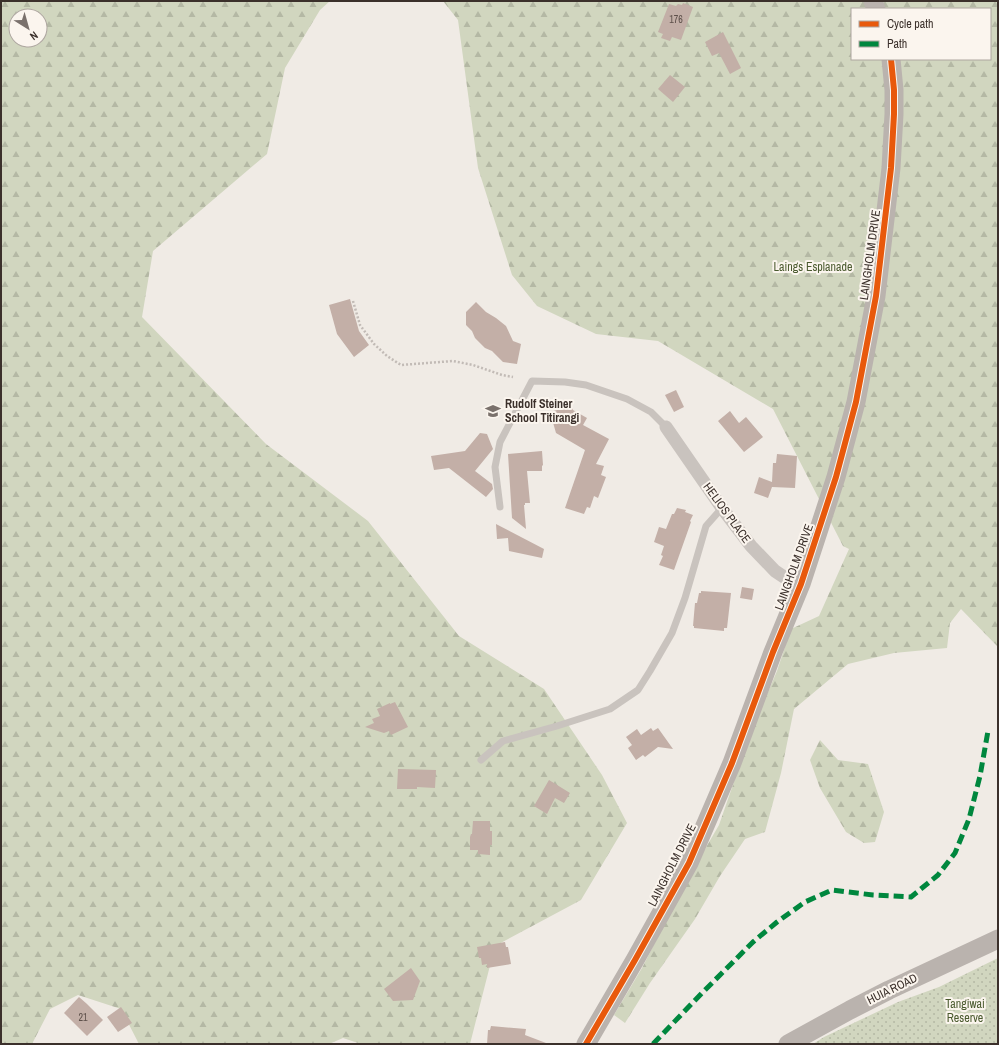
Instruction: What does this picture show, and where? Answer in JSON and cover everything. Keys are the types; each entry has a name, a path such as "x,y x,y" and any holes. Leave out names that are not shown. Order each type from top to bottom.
{"street":[{"name":"LAINGHOLM DRIVE","path":"586,1044 689,863 732,763 773,652 801,584 836,477 856,402 876,296 892,168 894,90 890,60"},
{"name":"HELIOS PLACE","path":"666,427 722,508 751,546 775,571 790,581 801,584"},
{"name":"HUIA ROAD","path":"788,1044 888,990 998,938"}],"lane":[{"path":"500,507 495,467 500,442 532,381 565,382 586,385 627,399 651,412 666,427"},
{"path":"481,760 503,741 610,709 638,690 672,633 685,598 706,526 722,508"}],"path":[{"path":"353,301 360,325 374,344 387,356 401,365 453,361 474,365 502,375 513,377"}],"green space":[{"path":"1,1 330,1 320,10 285,68 267,154 153,251 142,317 266,444 368,521 459,636 544,689 602,775 627,823 581,900 495,946 470,1044 361,1044 343,1038 329,1044 139,1044 121,1009 78,995 50,1009 33,1044 1,1044"},
{"name":"Laings Esplanade","path":"443,1 998,1 998,647 961,609 950,623 947,648 894,653 848,664 794,709 781,773 765,832 745,839 720,876 695,919 650,983 625,1023 614,1015 642,968 687,880 719,825 753,727 777,671 791,629 819,616 849,549 843,546 773,409 658,341 596,334 537,306 512,275 478,168 458,20"},
{"path":"820,740 838,760 868,764 884,812 875,842 864,843 846,832 820,788 810,760"},
{"name":"Tangiwai Reserve","path":"998,958 998,1044 813,1044 824,1037 898,1002 939,987"}],"building":[{"path":"683,3 693,7 681,40 672,37 670,41 661,38 663,34 658,32 669,4 676,6 678,4 682,5"},
{"path":"723,32 741,68 730,74 719,53 712,56 705,42"},
{"path":"670,75 685,87 673,102 658,89"},
{"path":"350,299 359,331 369,345 354,357 337,334 329,305"},
{"path":"476,302 486,312 506,326 513,341 521,344 517,364 503,362 475,338 472,331 466,325 466,312"},
{"path":"676,390 684,407 674,412 665,395"},
{"path":"571,406 573,410 587,418 583,425 609,439 596,464 604,466 601,475 606,477 598,498 594,496 590,508 587,507 584,514 565,508 585,450 556,433 550,412"},
{"path":"730,411 739,423 746,417 763,437 744,452 718,421"},
{"path":"480,433 487,434 493,449 475,471 492,484 493,489 486,497 449,468 434,470 431,456 465,451"},
{"path":"542,451 542,471 527,471 530,503 525,503 524,505 526,529 512,518 508,454"},
{"path":"777,454 797,456 795,488 772,487 768,498 754,493 759,477 772,482 773,463 776,463"},
{"path":"677,508 686,510 685,512 693,515 674,570 659,565 663,556 661,555 664,546 654,542 659,527 666,529 672,514 674,514"},
{"path":"496,524 544,549 542,558 509,551 508,538 497,539"},
{"path":"742,587 754,589 752,600 740,598"},
{"path":"701,591 731,593 727,628 724,628 724,631 694,628 695,603 697,603 699,593 701,593"},
{"path":"395,702 408,727 391,735 389,731 384,733 365,727 374,723 372,719 380,716 377,709"},
{"path":"651,728 653,731 658,728 673,749 658,747 645,757 643,755 636,760 628,748 632,745 626,737 637,729 641,735"},
{"path":"398,769 436,770 435,788 417,787 417,789 397,789"},
{"path":"549,780 570,793 564,803 555,798 547,814 534,806"},
{"path":"473,821 490,821 492,845 490,845 490,855 478,854 478,850 470,850 470,837 472,834"},
{"path":"505,942 506,947 508,947 511,964 487,968 487,964 482,965 477,947"},
{"path":"411,968 420,981 413,1000 393,1001 384,989"},
{"path":"79,997 103,1020 87,1036 64,1013"},
{"path":"121,1007 132,1023 118,1032 107,1017"},
{"path":"491,1026 526,1029 525,1035 546,1044 487,1044 488,1030 490,1030"}],"marked path":[{"path":"653,1044 753,942 777,922 805,902 832,890 873,895 911,897 938,875 955,853 969,819 980,776 988,731"}],"cycle path":[{"path":"586,1044 689,863 732,763 773,652 801,584 836,477 856,402 876,296 891,168 894,114 894,90 891,60"}],"place":[{"name":"Rudolf Steiner School Titirangi","path":"493,411"}]}
